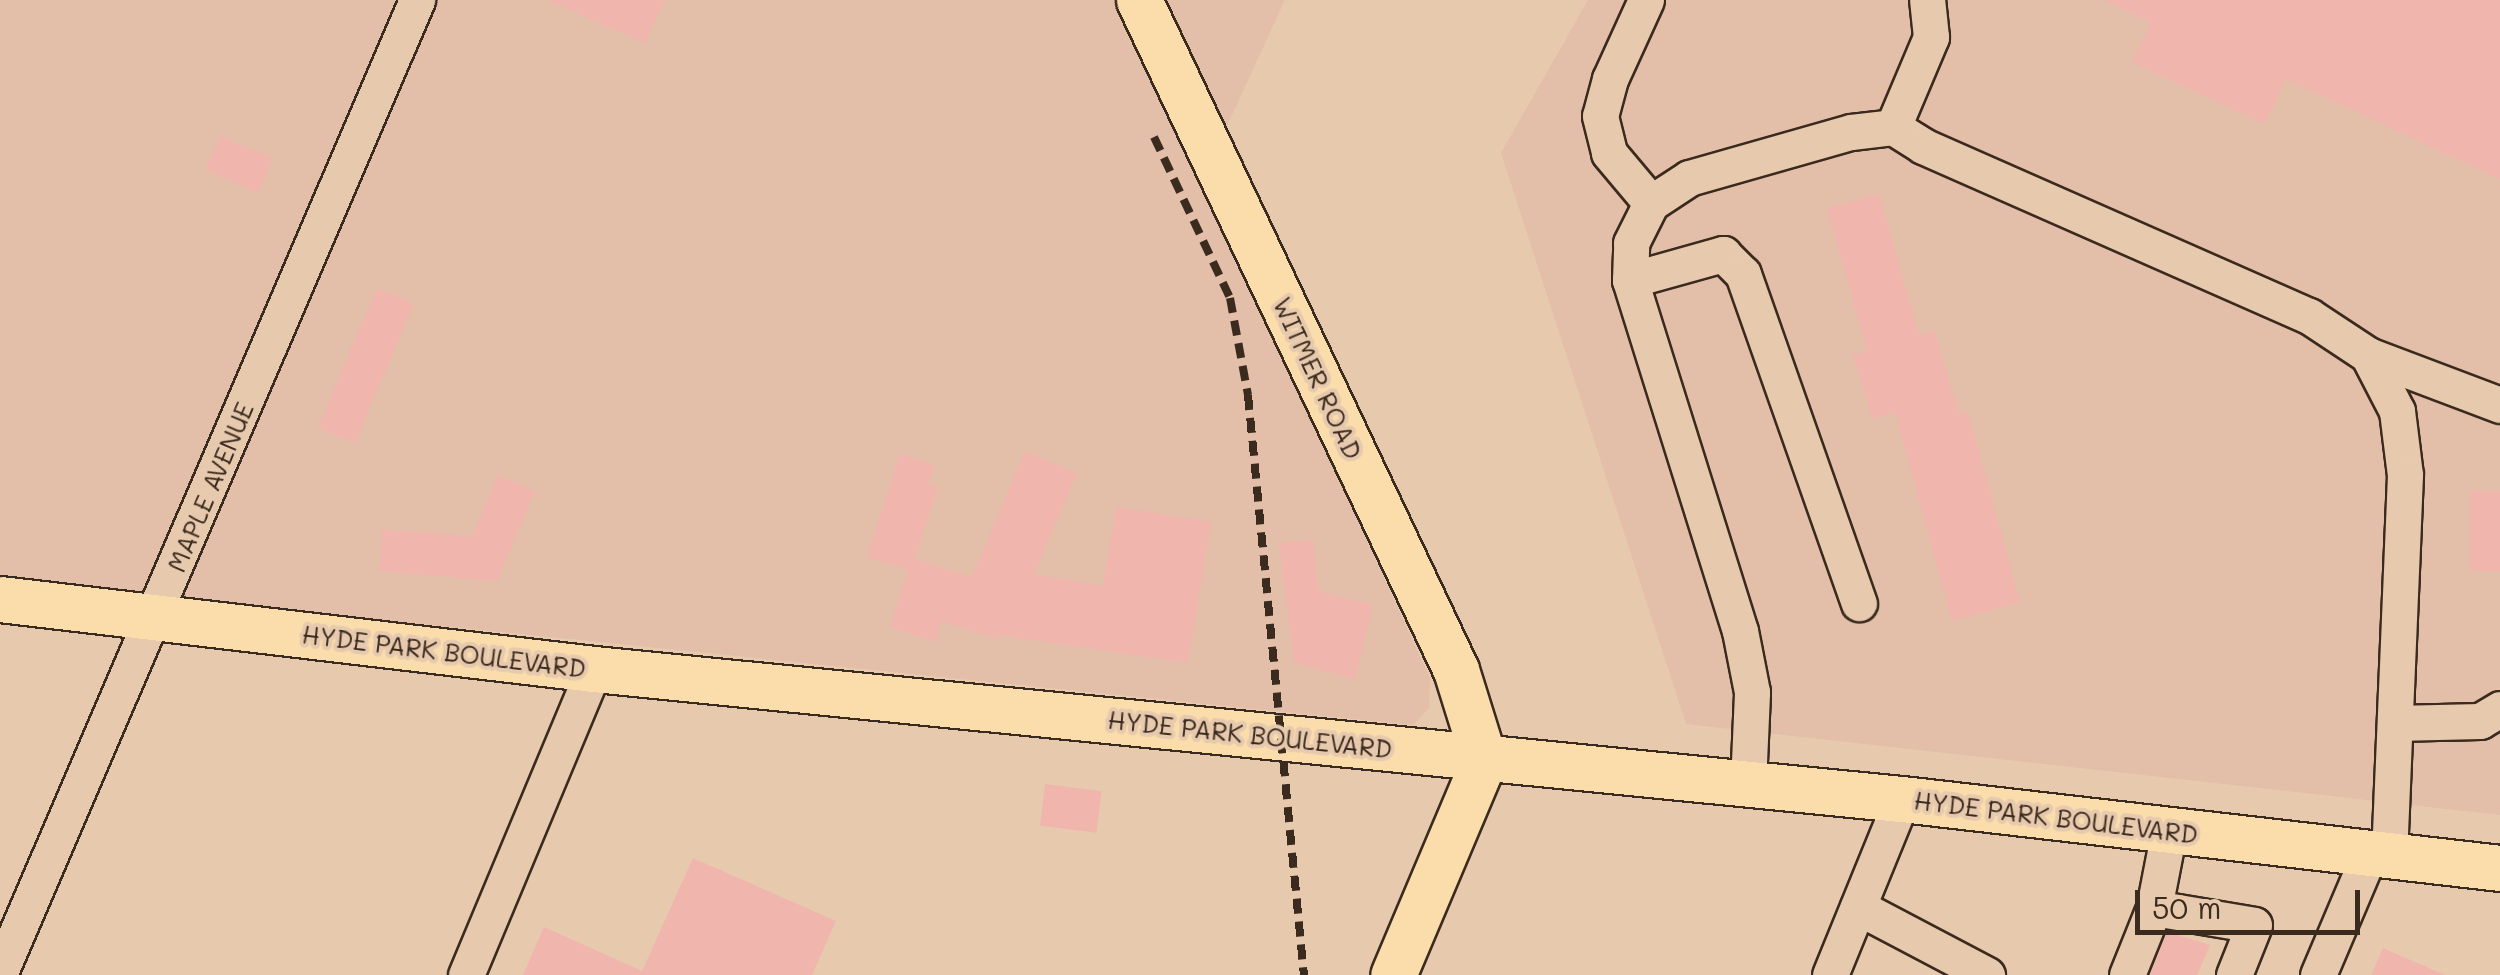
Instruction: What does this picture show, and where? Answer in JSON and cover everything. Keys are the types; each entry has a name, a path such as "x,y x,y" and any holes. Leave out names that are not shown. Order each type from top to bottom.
{"main road":[{"name":"WITMER ROAD","path":"1139,0 1456,670 1484,760"},
{"name":"HYDE PARK BOULEVARD","path":"0,600 594,670 1902,799 2500,868"},
{"path":"1393,975 1484,760"}],"street":[{"name":"MAPLE AVENUE","path":"0,972 417,0"},
{"path":"1646,0 1610,79 1600,116 1609,152 1651,204"},
{"path":"1893,127 1932,37 1928,0"},
{"path":"1748,785 1752,692 1740,631 1630,280 1631,243 1651,204 1690,178 1850,132 1893,127 1923,146 2308,316 2368,356 2500,404"},
{"path":"1630,280 1723,254 1744,274 1860,603"},
{"path":"2318,975 2379,856 2395,723 2406,475 2398,411 2368,356"},
{"path":"466,975 594,670"},
{"path":"2395,723 2480,721 2500,709"},
{"path":"1830,975 1902,799"},
{"path":"2127,975 2154,908 2169,831"},
{"path":"1858,907 1987,975"},
{"path":"2154,908 2254,925 2234,975"}],"shaded area":[{"path":"0,0 1285,0 1201,182 1430,678 1429,708 1413,725 0,581"},
{"path":"1588,0 2500,0 2500,815 1686,724 1501,153"}],"building":[{"path":"547,0 664,0 645,43"},
{"path":"2104,0 2500,0 2500,179 2286,79 2265,124 2132,62 2151,22"},
{"path":"220,136 272,158 258,192 206,170"},
{"path":"1879,194 1919,335 1934,330 1959,414 1968,412 2020,602 1952,621 1895,412 1872,418 1853,355 1867,351 1827,208"},
{"path":"377,288 414,304 355,443 318,427"},
{"path":"1025,451 1077,473 1034,574 1103,586 1116,507 1211,522 1188,663 999,635 998,639 942,621 935,642 890,627 908,570 867,557 900,454 935,465 928,484 938,487 915,559 972,577"},
{"path":"498,475 535,491 497,581 379,571 383,529 472,536"},
{"path":"2470,491 2500,491 2500,571 2470,571"},
{"path":"1313,540 1318,591 1373,605 1355,679 1294,663 1279,543"},
{"path":"1045,784 1102,791 1096,833 1040,826"},
{"path":"693,858 836,921 812,975 523,975 544,927 642,971"},
{"path":"2167,932 2210,945 2197,975 2150,975"},
{"path":"2383,948 2445,975 2371,975"}],"railway":[{"path":"1154,137 1230,298 1248,395 1304,975"}]}
